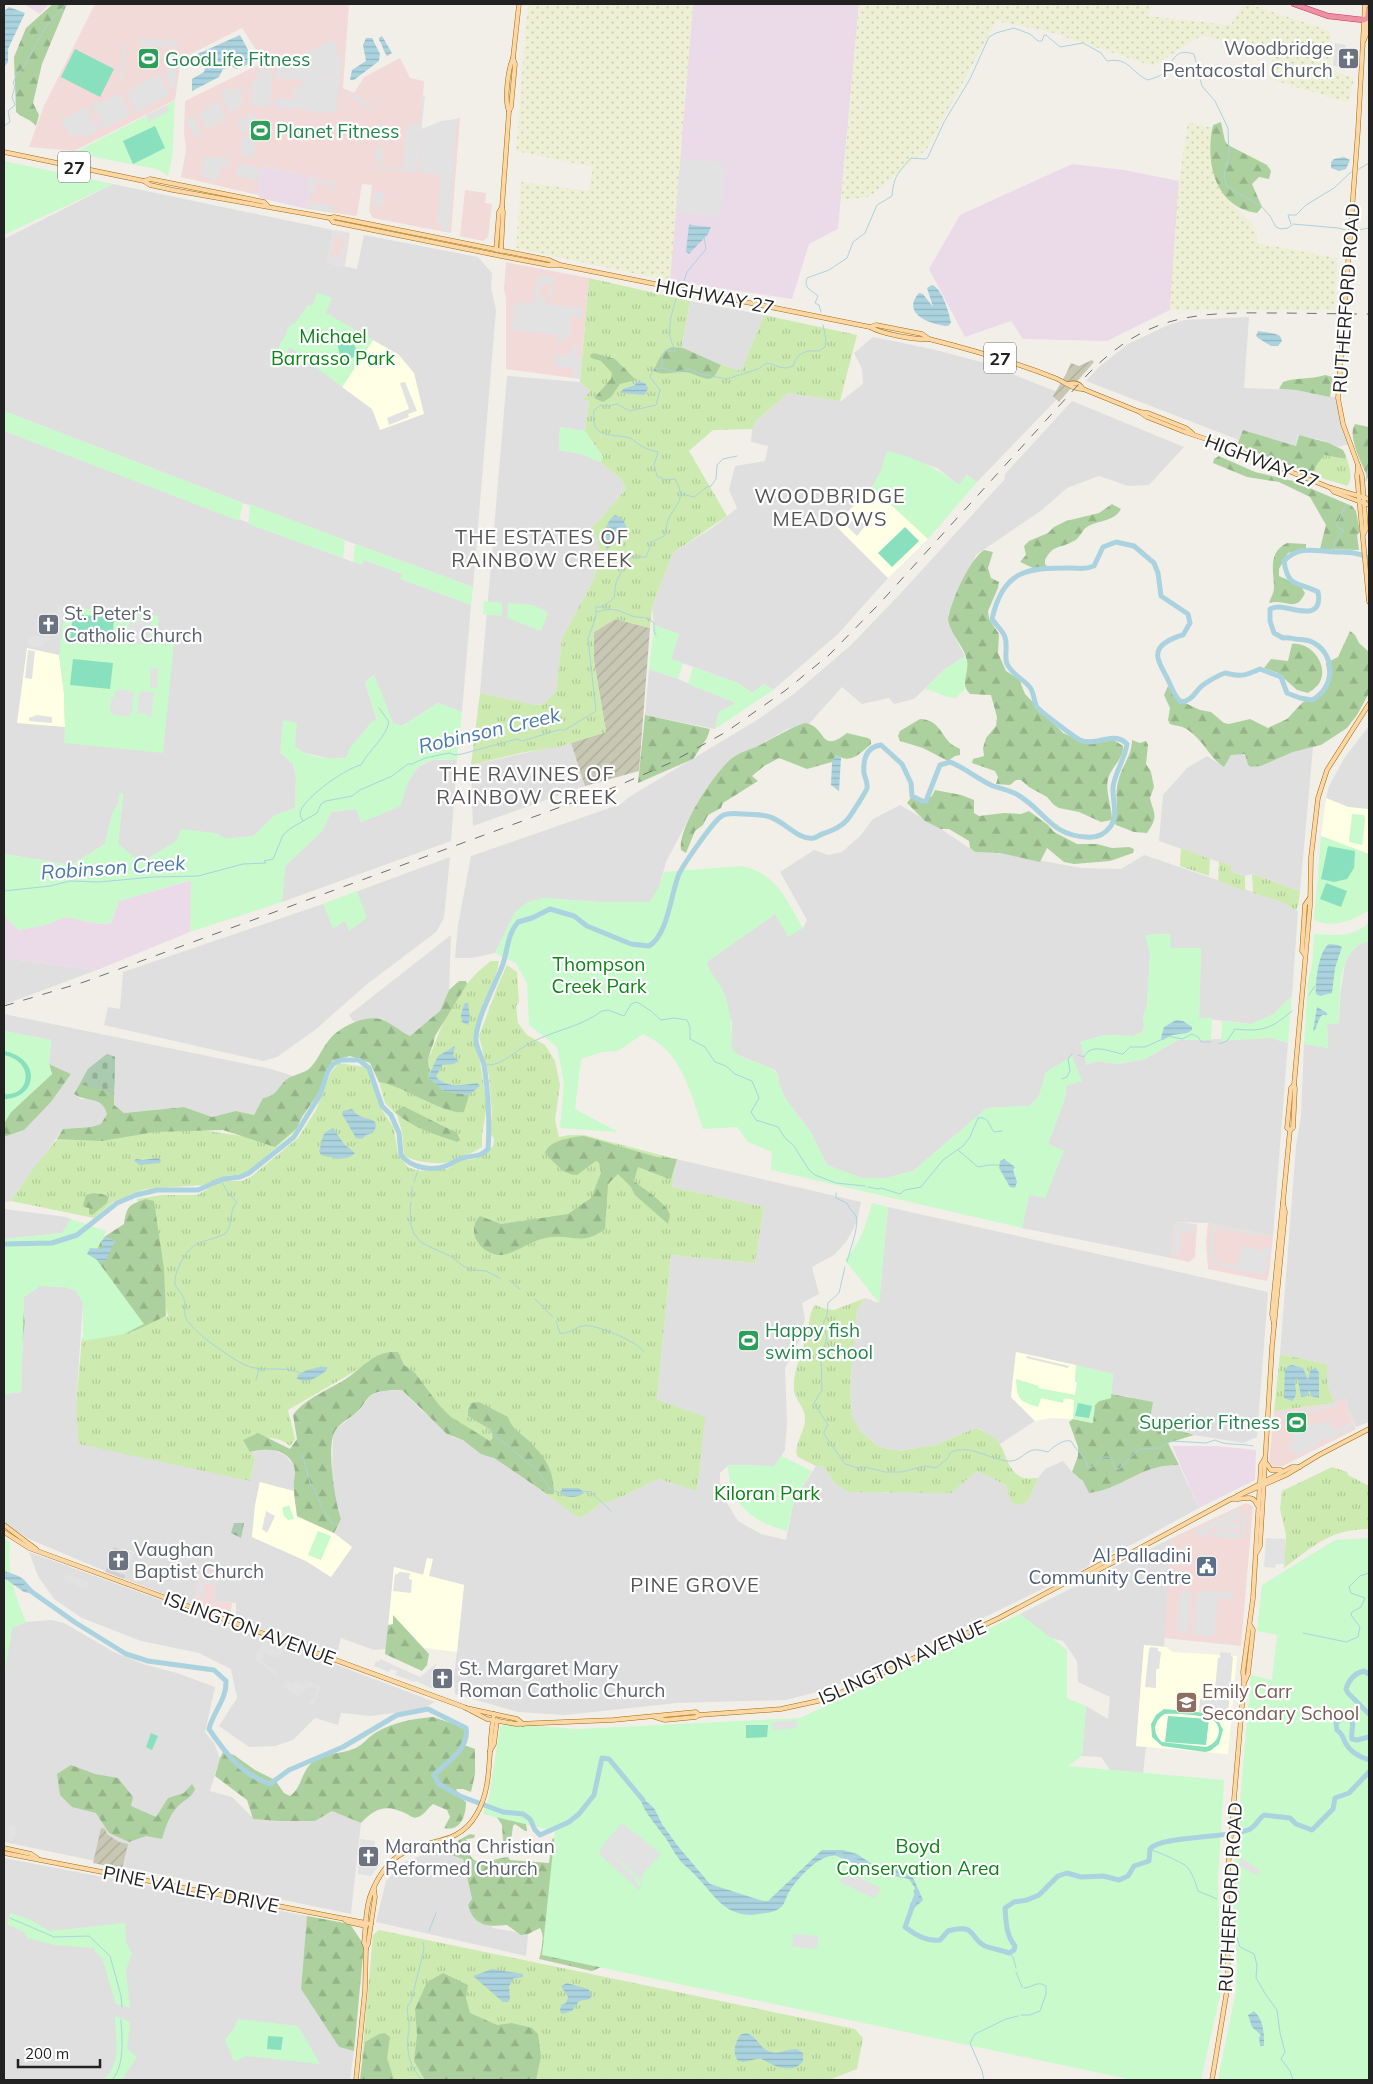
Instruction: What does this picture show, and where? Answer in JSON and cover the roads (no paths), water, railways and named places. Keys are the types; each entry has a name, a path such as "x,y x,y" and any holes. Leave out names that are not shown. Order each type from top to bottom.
{"highway":[{"path":"1294,4 1328,16 1367,15"}],"main road":[{"path":"501,256 498,250 503,212 509,111 506,106 519,4"},
{"name":"RUTHERFORD ROAD","path":"1364,4 1367,15"},
{"name":"RUTHERFORD ROAD","path":"1363,535 1366,529 1367,504 1364,498 1362,476 1358,463 1342,424 1338,388 1364,40 1362,35 1369,4"},
{"name":"HIGHWAY 27","path":"4,152 173,190 263,207 267,205 330,218 341,218 549,260 560,265"},
{"name":"HIGHWAY 27","path":"330,218 333,222 501,256 548,265 560,265 870,327 876,325 922,334 929,339 1000,358 1069,384 1074,382 1081,385 1084,389 1186,428 1193,434 1331,488 1369,499"},
{"name":"RUTHERFORD ROAD","path":"1358,463 1357,476 1369,602"},
{"name":"HIGHWAY 27","path":"1331,488 1334,492 1367,504"},
{"name":"RUTHERFORD ROAD","path":"1256,1552 1260,1546 1265,1486 1265,1452 1274,1325 1272,1314 1280,1212 1283,1203 1290,1130 1287,1128 1288,1114 1291,1088 1294,1085 1308,933 1311,857 1319,790 1329,767 1369,704"},
{"name":"ISLINGTON AVENUE","path":"1260,1485 1265,1486 1369,1429"},
{"path":"1265,1452 1267,1465 1271,1470 1278,1471 1292,1466 1300,1467"},
{"name":"RUTHERFORD ROAD","path":"1212,2080 1228,1984 1227,1881 1244,1684 1245,1648 1250,1624 1256,1552 1261,1465 1265,1458"},
{"name":"ISLINGTON AVENUE","path":"464,1707 475,1714 495,1720 523,1724 655,1717 696,1712 699,1714 781,1709 827,1699 941,1646 1067,1583 1080,1579 1260,1485 1265,1480 1292,1466"},
{"path":"1233,1499 1252,1498 1258,1508"},
{"name":"ISLINGTON AVENUE","path":"4,1525 36,1549"},
{"name":"ISLINGTON AVENUE","path":"4,1532 29,1548 464,1707 517,1720 523,1724"},
{"path":"356,2080 365,1990 368,1924 375,1897 374,1889 382,1872 403,1852 450,1839 473,1821 481,1806 485,1791 490,1751 489,1744 496,1715"},
{"name":"PINE VALLEY DRIVE","path":"4,1848 31,1854 37,1858"},
{"name":"PINE VALLEY DRIVE","path":"4,1853 368,1924"}],"water":[{"path":"9,7 25,13 8,49 8,62 4,67 4,11"},
{"path":"240,35 253,62 237,69 232,67 223,69 219,77 192,91 192,79 204,72 205,68 200,60 192,61 193,56"},
{"path":"382,36 392,53 387,56 379,40"},
{"path":"366,38 372,38 380,54 379,61 354,80 350,80 352,70 366,61 363,45"},
{"path":"1344,157 1350,160 1346,169 1339,171 1331,168 1331,162 1334,159"},
{"path":"689,224 711,227 708,234 689,254 686,252"},
{"path":"932,285 939,291 949,313 951,323 948,326 927,321 920,317 913,307 914,300 919,293 923,294 933,307 927,288"},
{"path":"1258,331 1278,335 1282,341 1278,346 1271,346 1256,336"},
{"path":"636,381 645,383 648,388 644,395 621,393 623,389 635,385"},
{"path":"615,515 622,518 627,528 607,550 605,541 606,526"},
{"path":"836,755 841,758 839,791 831,785 832,762"},
{"path":"1329,944 1342,947 1335,968 1332,993 1320,996 1316,994 1318,967 1323,953"},
{"path":"468,1003 470,1018 468,1025 462,1022 461,1015 464,1004"},
{"path":"1317,1007 1327,1013 1327,1015 1320,1017 1313,1032"},
{"path":"1176,1020 1183,1021 1192,1027 1192,1030 1187,1033 1172,1035 1163,1040 1161,1038 1164,1027"},
{"path":"455,1046 453,1056 459,1061 454,1064 442,1065 436,1077 450,1085 477,1083 480,1086 469,1095 444,1091 428,1077 438,1056"},
{"path":"352,1109 361,1117 372,1120 376,1124 373,1133 366,1135 362,1139 356,1138 342,1114 343,1111"},
{"path":"333,1128 344,1144 355,1153 352,1156 339,1158 321,1155 319,1151 324,1133"},
{"path":"157,1158 161,1160 160,1163 140,1165 134,1161 136,1159"},
{"path":"1004,1159 1015,1167 1013,1170 1017,1182 1015,1188 1010,1187 999,1168 1000,1161"},
{"path":"104,1237 115,1241 105,1262 99,1261 87,1254 90,1248 103,1249 101,1243"},
{"path":"1292,1365 1303,1368 1308,1380 1310,1370 1316,1368 1319,1373 1319,1398 1311,1396 1309,1390 1307,1396 1301,1397 1296,1378 1296,1396 1292,1401 1284,1398 1285,1370 1288,1366"},
{"path":"327,1367 327,1370 309,1380 297,1379 298,1375 307,1370"},
{"path":"562,1488 579,1488 584,1493 575,1497 567,1496 561,1494"},
{"path":"4,1571 19,1576 25,1581 30,1588 29,1593 24,1592 4,1578"},
{"path":"640,1796 654,1808 662,1824 677,1845 710,1884 768,1901 822,1850 843,1850 857,1854 878,1868 900,1869 911,1873 923,1900 909,1913 910,1904 917,1896 915,1888 909,1879 876,1873 845,1856 831,1856 819,1861 802,1875 777,1910 747,1915 737,1913 722,1904 681,1861 647,1813"},
{"path":"492,1969 523,1974 523,1977 514,1978 509,1986 510,1999 508,2002 503,2002 473,1976"},
{"path":"567,1983 588,1989 592,1994 590,1999 579,2001 572,2011 562,2014 560,2011 561,2005 566,2003 568,1997 561,1986"},
{"path":"1254,2011 1262,2023 1264,2046 1260,2046 1259,2037 1261,2035 1252,2027 1248,2015"},
{"path":"750,2034 765,2049 772,2052 797,2049 803,2053 803,2061 794,2068 782,2068 760,2058 744,2062 738,2061 735,2055 736,2045 740,2035"}],"waterway":[{"path":"4,126 10,122 8,111 15,105 12,97 15,86 13,83 17,74 23,68 47,25 66,4"},
{"name":"Robinson Creek","path":"821,312 819,305 815,303 818,296 806,285 807,278 829,270 847,258 853,242 865,233 877,205 892,196 895,179 900,171 911,158 926,159 928,157 944,122 970,79 989,37 1014,28 1030,34 1038,41 1042,41 1044,35 1046,35 1060,47 1083,43 1101,53 1107,61 1115,60 1126,63 1148,80 1162,74 1177,55 1187,52 1194,54 1202,86 1215,101 1228,128 1229,155 1224,175 1226,185 1261,206 1270,216 1276,227 1281,229 1292,225"},
{"path":"1359,169 1369,163"},
{"path":"1291,224 1288,215 1296,215 1306,205 1334,188 1351,172"},
{"path":"1293,224 1346,230"},
{"path":"1353,231 1369,228"},
{"path":"684,281 687,272 706,249 704,237"},
{"path":"662,367 662,356 666,350 674,352 675,349 670,337 670,331 676,299"},
{"name":"Robinson Creek","path":"4,891 50,886 70,881 99,882 153,877 198,876 243,864 266,863 264,861 273,859 283,835 291,828 317,813 321,804 326,801 352,796 360,790 392,776 408,764 425,758 449,753 462,754 517,739 523,741 558,730 565,730 596,711 588,639 596,616 596,607 603,607 614,598 616,583 627,559 646,557 652,542 664,536 668,520 679,501 680,492 675,479 665,480 657,476 654,465 658,452 644,448 630,438 609,435 599,431 595,426 594,410 601,405 617,404 630,411 656,405 660,390 650,377 653,369 662,368 675,372 689,369 700,374 727,379 758,369 767,363 783,368 793,366 797,358 803,353 819,351 825,347 826,339 823,325"},
{"path":"681,494 694,497 711,486 716,479 717,465 723,459 737,456"},
{"path":"1366,481 1369,463"},
{"path":"1333,552 1335,542 1344,530 1337,527 1337,525 1346,505"},
{"path":"4,1244 52,1243 77,1235 117,1203 136,1195 157,1190 198,1190 223,1179 240,1177 249,1173 294,1137 320,1095 328,1071 333,1064 341,1060 359,1060 369,1068 382,1106 391,1115 399,1133 401,1155 410,1163 423,1168 436,1168 482,1154 488,1149 489,1129 487,1084 484,1065 476,1043 477,1032 482,1013 503,964 510,937 518,922 532,918 550,909 574,916 587,926 631,944 649,946 661,933 679,874 699,843 722,816 730,814 767,816 775,819 797,834 808,838 814,838 834,829 847,820 866,790 864,763 866,755 876,746 881,745 902,764 911,783 912,796 922,801 926,801 940,765 950,762 993,786 1018,795 1049,822 1065,832 1075,836 1090,837 1102,834 1113,823 1113,787 1127,744 1116,738 1093,742 1080,740 1037,707 1029,686 1007,664 1005,637 992,619 1003,590 1010,581 1019,575 1041,569 1091,567 1094,566 1103,547 1116,542 1134,546 1154,563 1158,573 1161,596 1188,614 1190,623 1183,635 1162,645 1158,655 1160,665 1174,693 1181,702 1188,700 1200,687 1222,674 1243,675 1260,669 1281,677 1287,693 1312,700 1325,688 1328,681 1330,672 1326,656 1312,642 1283,638 1274,633 1270,621 1270,609 1283,607 1311,611 1316,608 1318,592 1291,580 1284,561 1295,553 1308,550 1352,553 1369,558"},
{"path":"597,612 615,610 648,619 654,623 656,635"},
{"path":"303,821 300,811 311,797 346,771 361,765 380,739 389,722 379,708"},
{"path":"1309,995 1315,986"},
{"path":"484,1065 500,1062 532,1042 583,1022 602,1011 608,1010 624,1016 631,1004 637,1002 661,1020 674,1018 687,1020 690,1027 690,1039 705,1047 715,1062 726,1066 735,1074 752,1081 759,1098 751,1112 756,1120 778,1127 785,1138 794,1146 809,1170 815,1175 836,1183 865,1186"},
{"path":"1219,1044 1227,1041 1235,1029 1252,1030 1266,1028 1278,1022 1292,1011"},
{"path":"1168,1036 1182,1039 1192,1034 1198,1037 1201,1042 1211,1042"},
{"path":"1078,1055 1084,1057 1087,1052 1096,1049 1123,1054 1130,1047 1145,1047 1163,1039"},
{"path":"1062,1079 1067,1077 1070,1071 1068,1059 1072,1054"},
{"path":"868,1187 881,1188 900,1194 905,1190 921,1187 943,1160 963,1146 970,1137 978,1118 987,1120 994,1132 1002,1131"},
{"path":"958,1150 978,1167 999,1165"},
{"path":"414,1182 419,1167"},
{"path":"221,1180 228,1193 237,1202 225,1234 197,1244 185,1256 179,1267 175,1283 184,1299 186,1318 204,1337 245,1365 301,1373"},
{"path":"412,1187 412,1198"},
{"path":"836,1193 836,1198 847,1203 857,1220 847,1262"},
{"path":"411,1202 411,1226 414,1234 422,1243 452,1257 463,1266 473,1270 486,1271 500,1278"},
{"path":"845,1267 839,1293 828,1303 827,1315 823,1324 827,1337 821,1359 822,1390 814,1403 828,1425 824,1434 845,1464 885,1472 902,1472 925,1466 936,1468 947,1459 951,1452 958,1450 972,1451 1001,1460 1012,1461 1033,1450 1048,1452 1065,1441 1071,1441 1083,1456 1088,1468 1092,1467 1103,1457 1107,1457 1112,1458 1115,1469 1119,1469 1139,1449 1159,1448 1171,1441 1206,1443 1215,1440 1224,1443 1253,1446"},
{"path":"509,1280 520,1289"},
{"path":"535,1299 553,1317"},
{"path":"556,1321 560,1333 566,1333 583,1326 596,1327 634,1343 644,1352"},
{"path":"256,1380 259,1369"},
{"path":"486,1428 537,1470 550,1489 561,1493"},
{"path":"302,1454 310,1483 323,1510 334,1525"},
{"path":"582,1491 591,1492 611,1511"},
{"path":"1303,1633 1346,1642 1358,1637 1360,1627 1351,1615 1352,1612 1361,1607 1365,1598 1351,1593 1349,1587 1360,1576 1369,1573"},
{"path":"26,1586 76,1623 126,1654 148,1661 214,1670 226,1681 226,1688 209,1729 221,1747 235,1762 259,1780 270,1784 289,1770 343,1747 397,1715 428,1709 466,1728 465,1742 461,1748 434,1775 439,1784 460,1796 503,1812 523,1814 530,1819 535,1830 540,1835 569,1822 579,1814 594,1795 602,1758 609,1759 643,1800"},
{"path":"1369,1674 1364,1671 1357,1673 1350,1680 1346,1689 1369,1714"},
{"path":"1369,1737 1357,1740 1352,1739 1353,1723 1350,1718 1344,1717 1336,1723 1337,1730 1350,1750 1369,1760"},
{"path":"916,1891 917,1894 905,1927 913,1933 926,1939 940,1940 948,1931 964,1929 971,1932 985,1946 1009,1953 1014,1950 1015,1946 1008,1933 1005,1908 1014,1902 1027,1900 1039,1895 1058,1876 1067,1873 1081,1877 1103,1876 1119,1880 1128,1876 1134,1866 1149,1861 1150,1849 1156,1845 1180,1839 1238,1833 1253,1827 1264,1815 1290,1818 1296,1824 1312,1830 1333,1809 1335,1798 1349,1793 1369,1772"},
{"path":"1150,1850 1186,1866 1192,1875 1198,1891 1217,1899"},
{"path":"838,1854 862,1864"},
{"path":"429,1931 436,1913"},
{"path":"10,1918 54,1937 89,1936 110,1956 121,1996 122,2007"},
{"path":"1235,1931 1240,1947 1254,1954 1257,1965 1256,1978 1277,2010 1285,2052 1281,2059 1290,2071 1293,2080"},
{"path":"422,2080 412,2066 409,2054 407,2010 411,2002 424,1949 423,1942"},
{"path":"1009,1953 1013,1957 1016,1968"},
{"path":"1016,1972 1022,1987"},
{"path":"1021,2015 1030,2015 1040,2011 1046,1994 1046,1986 1043,1984 1024,1988"},
{"path":"984,2080 970,2043 975,2034 1006,2019 1018,2016"},
{"path":"112,2080 121,2060 121,2020"}],"railway":[{"path":"4,1006 84,982 615,787 670,763 726,732 786,690 829,655 880,603 1088,374 1109,355 1150,329 1171,321 1217,314 1369,314"}],"place":[{"name":"GoodLife Fitness","path":"149,59"},
{"name":"Woodbridge Pentacostal Church","path":"1349,59"},
{"name":"Planet Fitness","path":"260,131"},
{"name":"St. Peter's Catholic Church","path":"48,624"},
{"name":"Happy fish swim school","path":"749,1341"},
{"name":"Superior Fitness","path":"1296,1422"},
{"name":"Vaughan Baptist Church","path":"118,1560"},
{"name":"Al Palladini Community Centre","path":"1207,1566"},
{"name":"St. Margaret Mary Roman Catholic Church","path":"443,1679"},
{"name":"Emily Carr Secondary School","path":"1186,1702"},
{"name":"Marantha Christian Reformed Church","path":"369,1857"}],"district":[{"name":"WOODBRIDGE MEADOWS","path":"830,506"},
{"name":"THE ESTATES OF RAINBOW CREEK","path":"542,548"},
{"name":"THE RAVINES OF RAINBOW CREEK","path":"527,784"},
{"name":"PINE GROVE","path":"695,1584"}],"park label":[{"name":"Michael Barrasso Park","path":"333,347"},
{"name":"Thompson Creek Park","path":"599,975"},
{"name":"Kiloran Park","path":"767,1493"},
{"name":"Boyd Conservation Area","path":"918,1857"}]}
